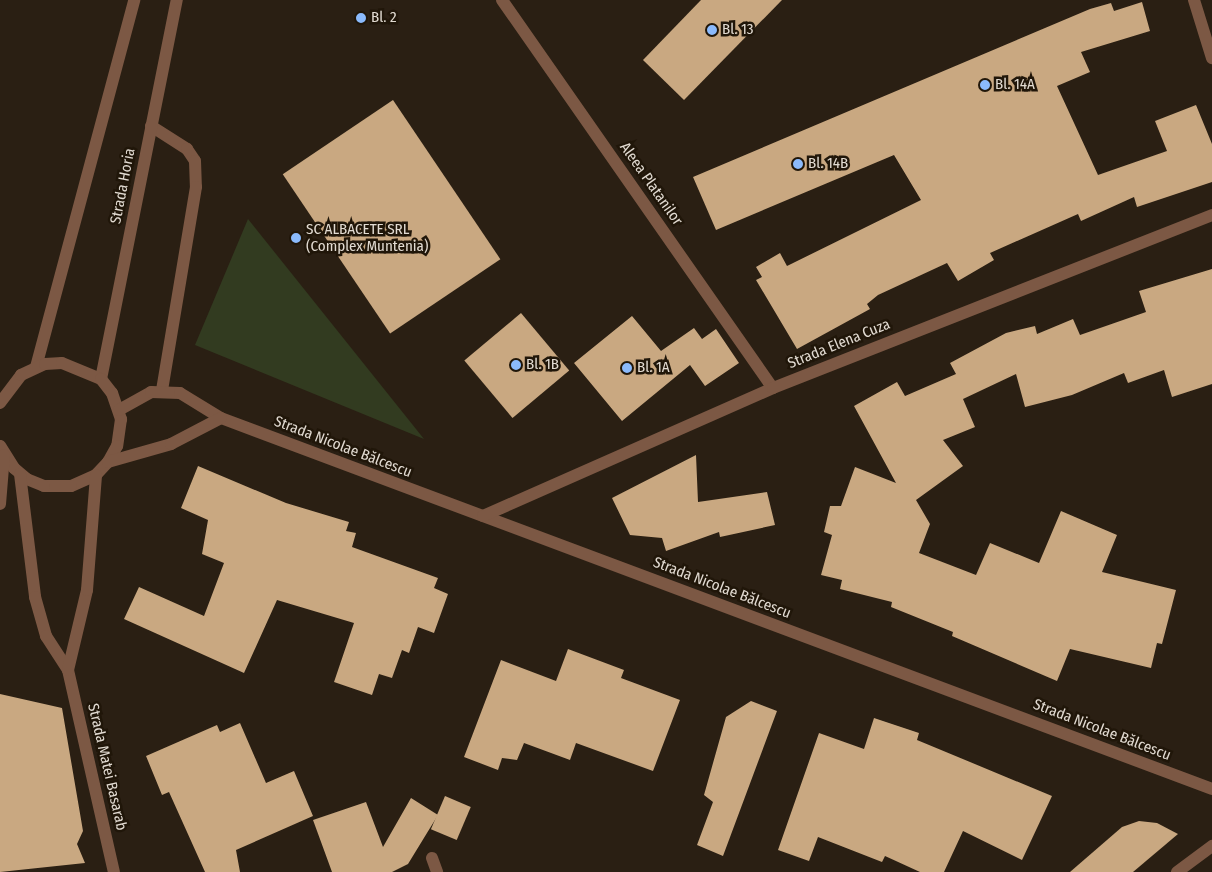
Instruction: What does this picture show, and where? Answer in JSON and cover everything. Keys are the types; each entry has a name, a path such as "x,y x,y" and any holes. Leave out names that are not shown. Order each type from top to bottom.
{"street":[{"path":"36,367 134,0"},
{"name":"Strada Horia","path":"101,379 177,0"},
{"name":"Aleea Platanilor","path":"502,0 773,388"},
{"path":"1194,0 1212,58"},
{"path":"119,410 162,391 196,187 195,161 187,149 151,126"},
{"name":"Strada Elena Cuza","path":"483,516 773,388 1212,215"},
{"path":"0,403 14,381 36,367 70,364 101,379 119,410 119,437 108,462 96,475 62,487 35,483 20,474 2,450"},
{"name":"Strada Nicolae Bălcescu","path":"162,391 180,393 221,418 1212,789"},
{"path":"108,462 172,444 221,418"},
{"path":"0,504 2,450"},
{"name":"Strada Matei Basarab","path":"20,474 35,598 46,636 68,670 114,872"},
{"name":"Strada Matei Basarab","path":"68,670 87,590 96,475"},
{"path":"1177,872 1212,846"},
{"path":"432,858 437,872"}],"green space":[{"path":"248,219 424,439 195,345"}],"building":[{"name":"Bl. 13","path":"701,0 782,0 684,100 643,60"},
{"path":"1142,2 1150,31 1081,52 1090,72 1057,86 1098,175 1167,151 1155,121 1196,105 1212,144 1212,182 1137,207 1134,197 1081,221 1078,214 990,253 994,260 958,281 947,263 878,295 867,304 870,309 797,349 756,280 762,277 756,267 780,253 787,266 921,200 894,155 716,230 693,177 1090,9 1111,3 1114,11"},
{"path":"393,100 500,259 390,334 283,174"},
{"path":"1212,269 1212,384 1172,397 1164,370 1128,383 1124,373 1072,395 1025,407 1016,374 963,399 975,427 943,440 963,466 916,500 930,524 919,553 976,575 990,543 1039,563 1061,511 1117,535 1102,572 1176,590 1162,644 1157,643 1151,668 1070,649 1057,681 952,636 953,632 891,607 892,602 840,589 842,580 821,575 832,535 824,532 830,506 841,506 855,467 896,483 854,406 897,382 905,396 956,374 950,363 1006,333 1035,326 1037,334 1073,319 1080,335 1146,312 1139,291"},
{"name":"Bl. 1B","path":"521,313 569,370 513,418 464,361"},
{"name":"Bl. 1A","path":"632,316 661,351 694,328 702,339 716,329 739,363 705,386 690,365 622,421 574,363"},
{"path":"696,455 698,502 767,492 775,525 720,537 719,532 666,551 662,538 630,535 612,498"},
{"path":"198,466 286,503 349,522 346,531 356,533 352,547 438,578 434,588 448,594 434,633 418,627 409,653 402,650 392,678 379,674 372,695 334,682 354,623 277,600 244,673 124,619 139,587 204,616 224,563 202,554 208,520 181,508"},
{"path":"568,649 624,670 621,678 680,700 653,771 576,743 570,760 524,743 517,760 502,758 498,770 464,757 501,660 556,681"},
{"path":"0,694 62,708 83,831 77,844 85,863 0,872"},
{"path":"751,701 777,711 723,856 697,845 713,802 704,795 726,717"},
{"path":"874,718 919,733 917,740 1052,796 1022,860 963,831 944,872 920,872 885,856 882,862 818,837 809,861 778,850 819,733 864,749"},
{"path":"240,723 266,783 294,771 313,816 236,850 240,872 205,872 169,792 162,795 146,756 217,725 220,732"},
{"path":"445,796 471,807 457,840 431,829"},
{"path":"411,798 438,815 408,864 392,872 332,872 313,820 366,802 383,847"},
{"path":"1139,821 1157,823 1178,834 1133,872 1070,872 1122,827"}],"place":[{"name":"Bl. 2","path":"361,18"},
{"name":"Bl. 13","path":"712,30"},
{"name":"Bl. 14A","path":"985,85"},
{"name":"Bl. 14B","path":"798,164"},
{"name":"SC ALBACETE SRL (Complex Muntenia)","path":"296,238"},
{"name":"Bl. 1B","path":"516,365"},
{"name":"Bl. 1A","path":"627,368"}]}
